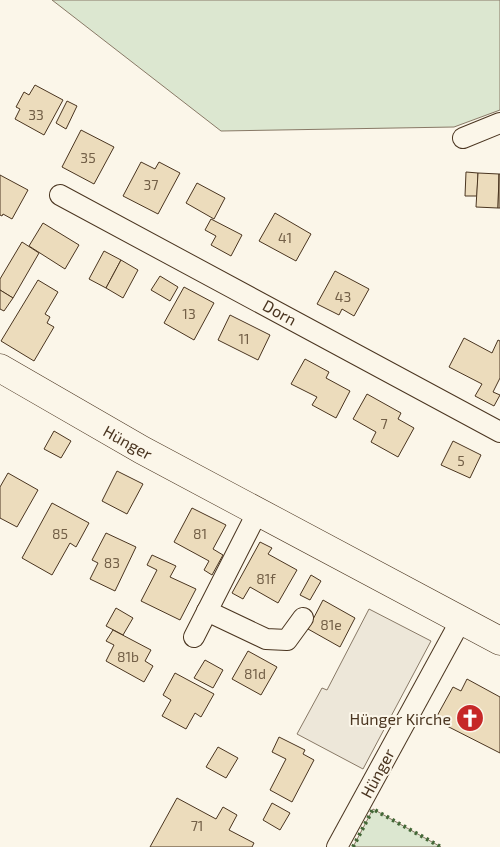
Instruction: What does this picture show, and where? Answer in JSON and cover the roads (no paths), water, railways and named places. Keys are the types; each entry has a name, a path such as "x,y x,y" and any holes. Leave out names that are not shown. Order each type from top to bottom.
{"main road":[{"name":"Hünger","path":"0,368 142,450 500,641"}],"street":[{"path":"463,138 500,123"},
{"name":"Dorn","path":"60,195 500,432"},
{"path":"194,637 258,513"},
{"path":"207,611 266,639 287,640 304,618"},
{"name":"Hünger","path":"337,847 461,620"}],"place":[{"name":"Hünger Kirche","path":"470,718"}]}
